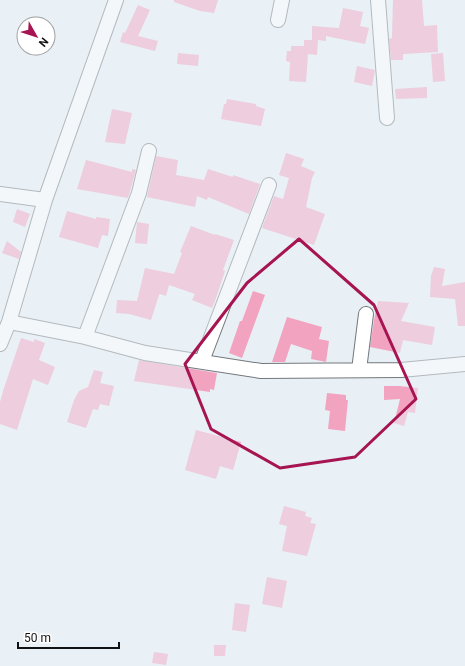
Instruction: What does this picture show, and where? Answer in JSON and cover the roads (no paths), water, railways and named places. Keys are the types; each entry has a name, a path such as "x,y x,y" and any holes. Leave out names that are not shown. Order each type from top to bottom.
{"street":[{"path":"0,344 9,322 45,200 116,0"},
{"path":"278,20 282,0"},
{"path":"378,0 387,118"},
{"path":"86,337 139,193 149,151"},
{"path":"202,361 269,185"},
{"path":"0,194 45,200"},
{"path":"359,370 366,314"},
{"path":"9,322 86,337 145,353 261,371 401,370 465,364"}]}
